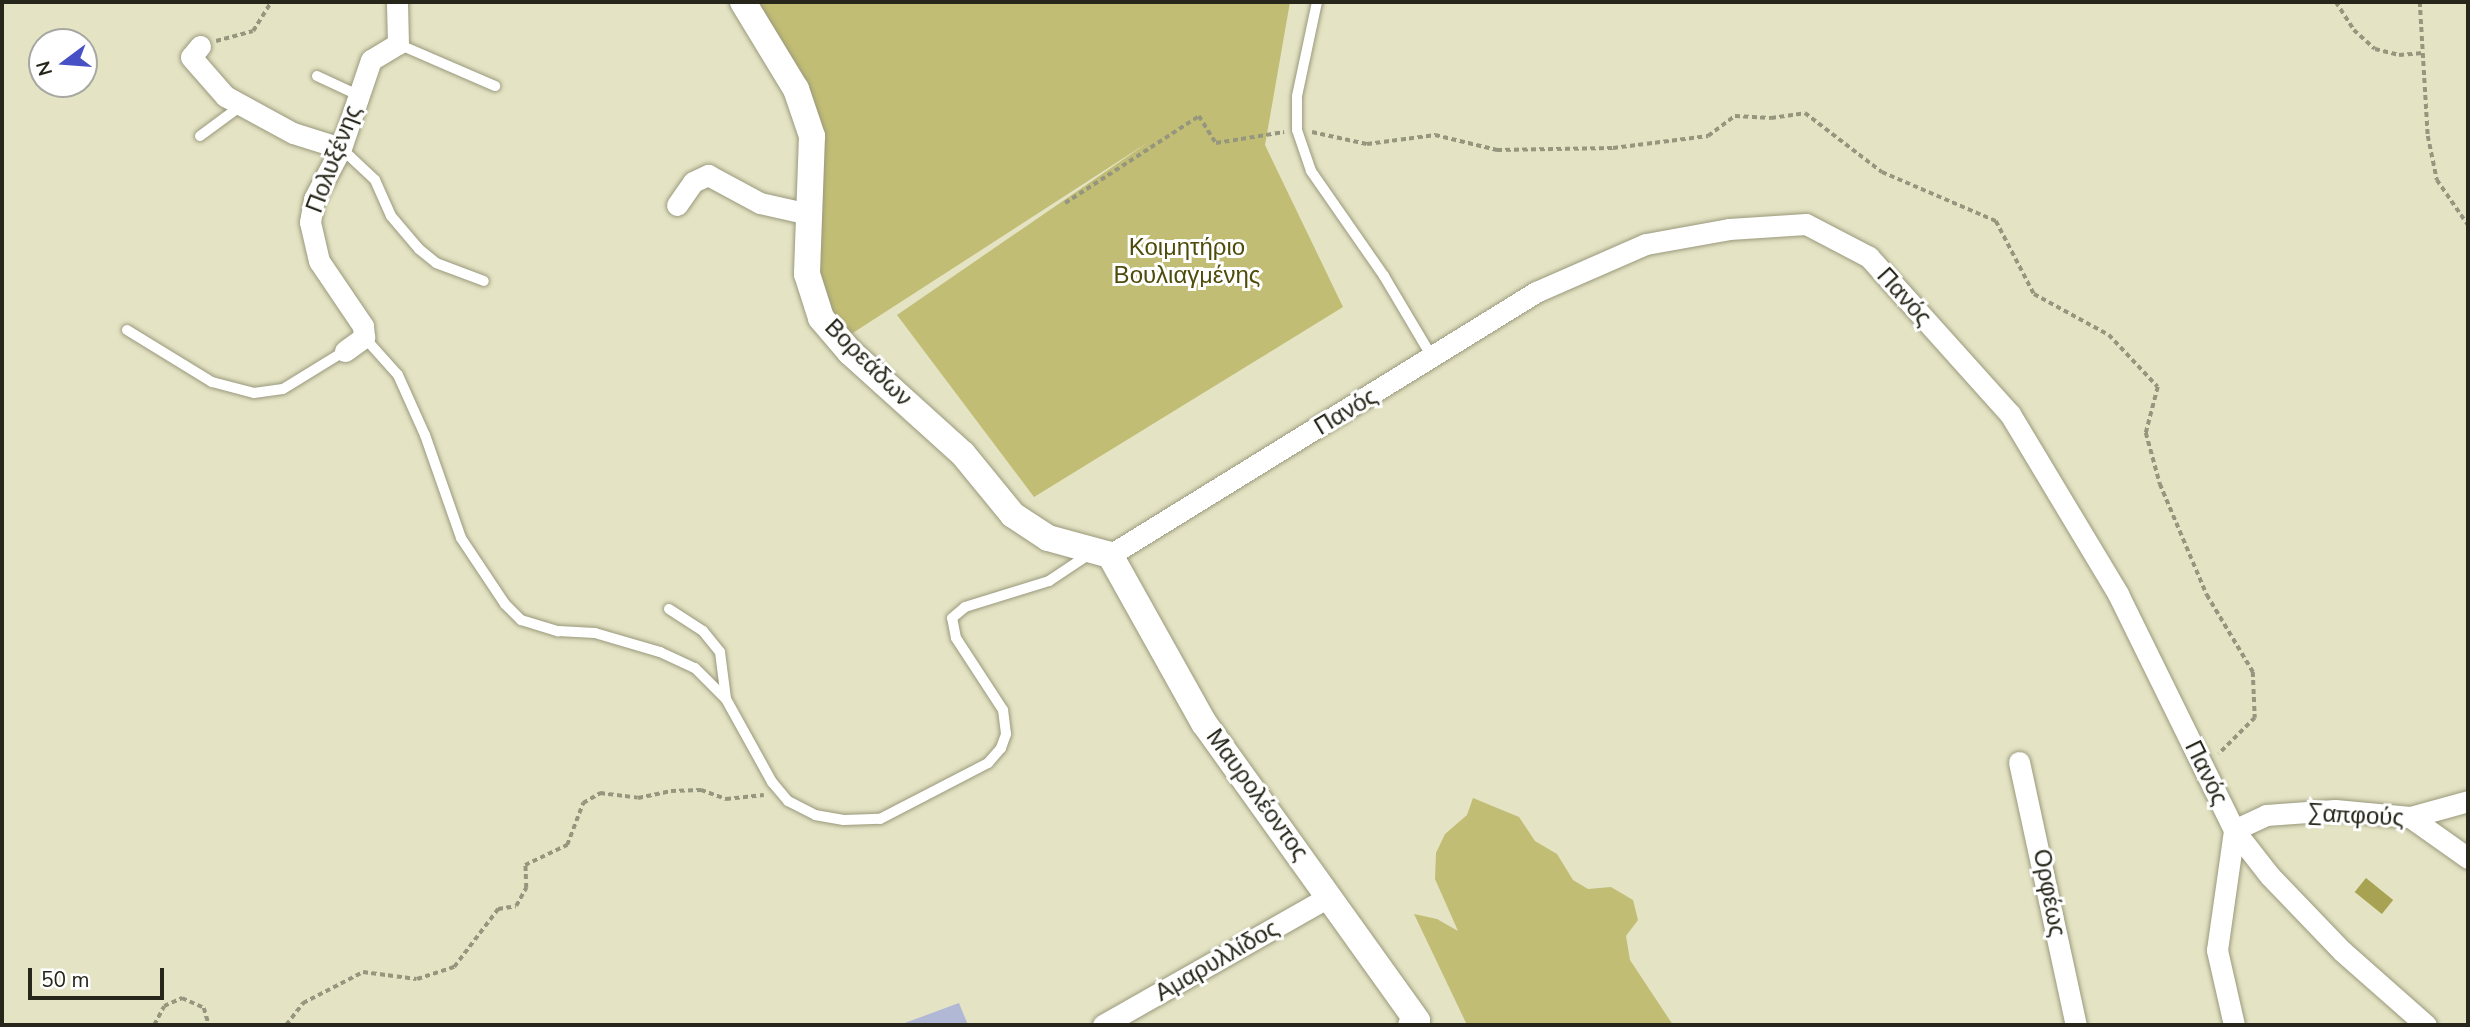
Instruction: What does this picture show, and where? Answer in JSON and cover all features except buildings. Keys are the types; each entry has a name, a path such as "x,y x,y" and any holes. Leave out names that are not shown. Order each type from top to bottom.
{"street":[{"path":"397,2 398,44"},
{"name":"Βορεάδων","path":"743,2 796,89 809,124 814,161 809,214 808,283 821,318 837,339 963,454 1013,516 1048,538 1101,554"},
{"name":"Πολυξένης","path":"364,337 361,320 319,261 310,233 314,199 341,148 373,57 398,44"},
{"path":"200,46 191,57 195,65 225,96 293,133 341,148"},
{"path":"677,205 693,182 708,175 760,203 809,214"},
{"name":"Πανός","path":"1101,554 1536,292 1646,244 1729,229 1806,224 1869,257 2010,414 2118,594 2234,830 2270,876 2342,951 2426,1025"},
{"path":"345,351 364,337"},
{"name":"Μαυρολέοντος","path":"1101,554 1204,723 1330,896 1416,1024"},
{"name":"Ορφέως","path":"2019,762 2076,1025"},
{"path":"2410,817 2468,801"},
{"name":"Σαπφούς","path":"2234,830 2266,815 2335,810 2410,817 2468,858"},
{"path":"2234,830 2217,950 2234,1025"},
{"name":"Αμαρυλλίδος","path":"1103,1025 1330,896"}],"lane":[{"path":"1317,2 1297,96 1297,130 1311,171 1384,276 1432,357"},
{"path":"398,44 495,86"},
{"path":"317,76 358,95"},
{"path":"200,136 242,105"},
{"path":"341,148 374,180 391,216 419,249 436,263 484,281"},
{"path":"127,330 212,382 254,393 283,388 345,351"},
{"path":"364,337 397,375 425,435 461,538 484,576 521,621 558,631 595,633 660,652 695,668 726,699 788,801 816,815 845,820 880,819 988,763 1006,734 1003,710 956,638 952,618 965,607 1049,581 1101,554"},
{"path":"669,609 703,631 716,646 726,699"}],"path":[{"path":"200,46 253,31 271,2"},
{"path":"2336,2 2354,30 2375,49 2399,55 2423,53"},
{"path":"2420,2 2428,136 2437,180 2468,225"},
{"path":"1065,203 1199,116 1216,143 1297,130"},
{"path":"286,1025 303,1003 363,972 417,979 454,967 498,909 516,906 526,888 525,865 567,845 583,803 600,793 638,798 649,792 701,790 726,799 752,798 779,790"},
{"path":"154,1025 164,1006 182,998 204,1008 209,1025"}],"green space":[{"name":"Κοιμητήριο Βουλιαγμένης","path":"744,2 1290,2 1265,145 1343,307 1034,497 897,315 1150,141 845,338 814,281 822,146"},
{"path":"1473,798 1519,817 1535,841 1557,854 1573,880 1588,889 1611,887 1633,900 1638,920 1626,936 1630,960 1673,1025 1467,1025 1414,914 1437,919 1458,931 1435,879 1436,853 1445,834 1467,815"}],"shaded area":[{"path":"2366,878 2393,900 2382,914 2355,892"}]}
